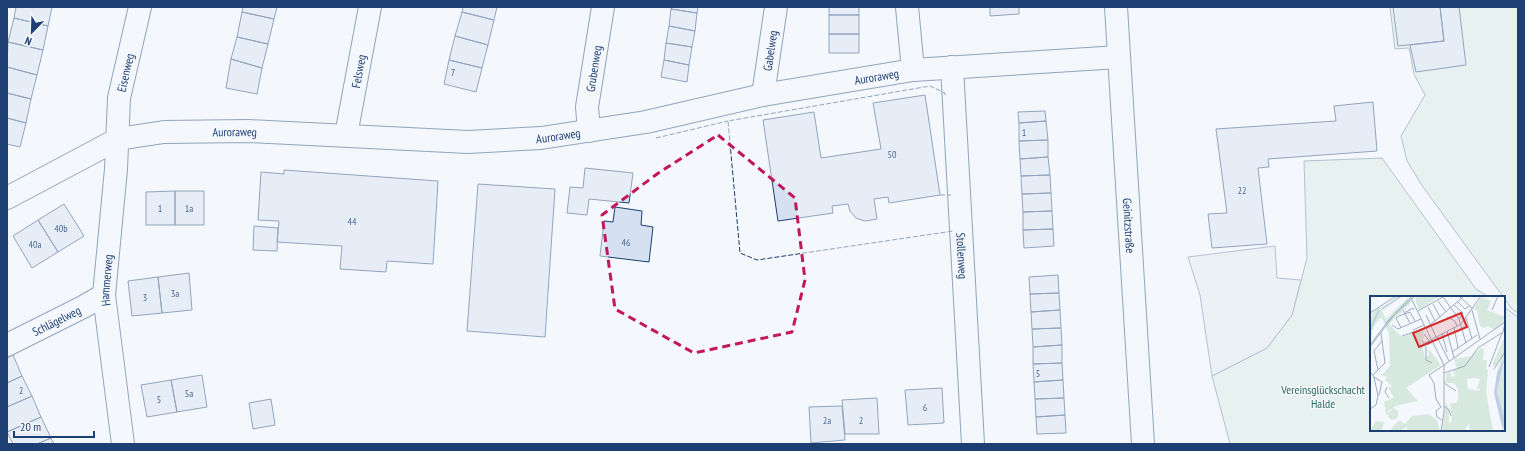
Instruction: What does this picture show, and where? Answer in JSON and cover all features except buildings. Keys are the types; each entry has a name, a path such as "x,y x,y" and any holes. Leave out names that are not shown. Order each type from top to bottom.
{"street":[{"name":"Eisenweg","path":"118,139 120,98 140,7"},
{"name":"Felsweg","path":"346,135 370,7"},
{"name":"Grubenweg","path":"589,131 587,107 603,7"},
{"name":"Gabelweg","path":"763,95 776,7"},
{"path":"907,7 913,70"},
{"name":"Geinitzstraße","path":"1116,7 1143,444"},
{"name":"Auroraweg","path":"7,198 118,139 164,132 248,131 468,142 541,138 646,122 763,95 913,70 1119,57"},
{"name":"Stollenweg","path":"952,67 973,444"},
{"name":"Hammerweg","path":"118,139 104,295 123,444"},
{"name":"Schlägelweg","path":"7,345 104,295"}],"highlighted area":[{"path":"718,135 795,198 805,280 792,332 694,353 615,309 602,215 657,174"}],"green space":[{"path":"1390,7 1518,7 1518,313 1512,309 1505,299 1505,296 1503,296 1423,187 1407,161 1401,136 1425,95 1414,74 1409,48 1395,49"},
{"name":"Vereinsglückschacht Halde","path":"1382,158 1476,289 1487,296 1370,296 1370,431 1505,431 1505,308 1518,317 1518,444 1230,444 1212,376 1267,348 1292,315 1307,258 1304,161"}],"shaded area":[{"path":"1275,246 1277,278 1301,280 1292,315 1267,348 1212,376 1200,295 1188,257"}],"fence":[{"path":"945,95 945,93 930,86 728,121 740,253 757,260 953,231"},
{"path":"656,138 728,121"},
{"path":"940,195 951,195"}]}
